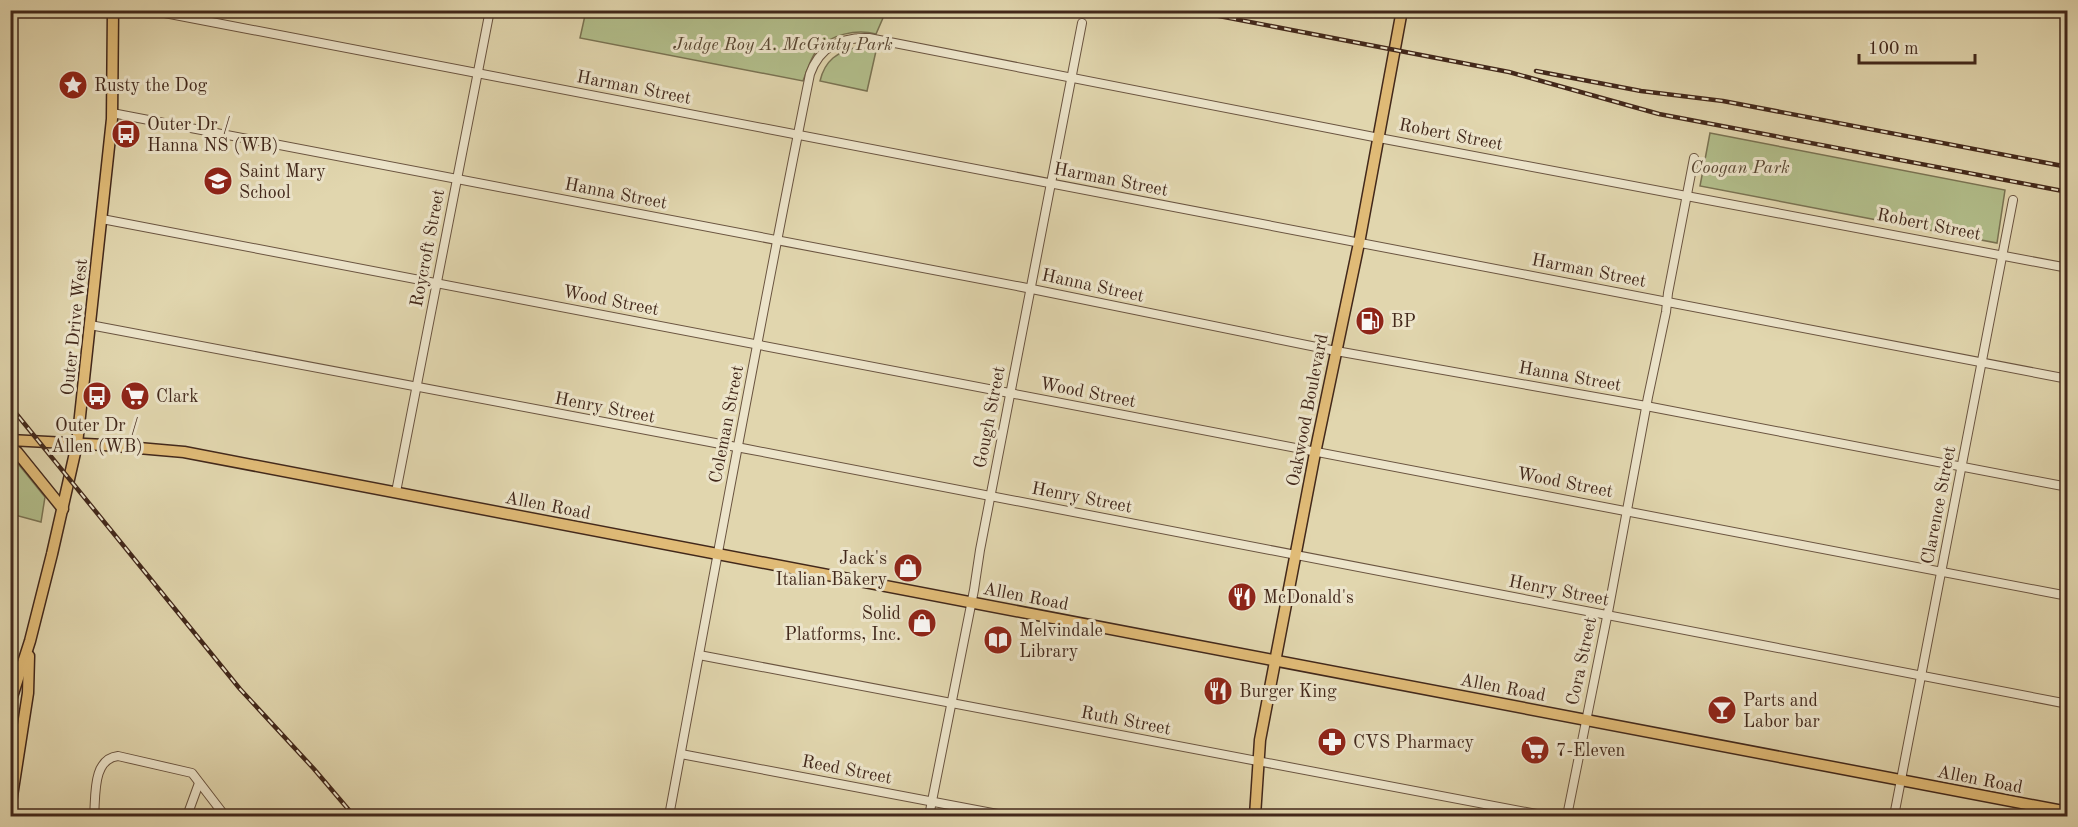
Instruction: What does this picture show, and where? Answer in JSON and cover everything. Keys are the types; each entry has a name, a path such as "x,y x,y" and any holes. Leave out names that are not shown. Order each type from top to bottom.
{"main road":[{"name":"Outer Drive West","path":"30,641 77,444 112,113 113,10"},
{"name":"Oakwood Boulevard","path":"1255,816 1257,760 1315,453 1359,243 1402,10"},
{"name":"Allen Road","path":"10,440 184,452 2067,812"},
{"path":"10,447 17,452 63,509"},
{"path":"10,703 30,641"},
{"path":"10,809 28,693 30,641"}],"street":[{"name":"Harman Street","path":"149,10 2067,379"},
{"name":"Roycroft Street","path":"396,492 490,10"},
{"name":"Gough Street","path":"929,816 1082,24"},
{"name":"Robert Street","path":"830,46 846,39 869,38 1379,138 2067,268"},
{"name":"Coleman Street","path":"669,816 798,136 814,64 820,54 830,46"},
{"name":"Hanna Street","path":"112,113 1031,289 1336,351 1646,406 2067,487"},
{"name":"Cora Street","path":"1567,816 1694,158"},
{"name":"Clarence Street","path":"1893,816 2013,200"},
{"name":"Wood Street","path":"102,219 2067,596"},
{"name":"Henry Street","path":"90,325 2067,704"},
{"name":"Ruth Street","path":"699,655 1547,816"},
{"name":"Reed Street","path":"681,754 1008,816"},
{"path":"94,816 101,766 113,756 188,772 195,776 225,816"},
{"path":"187,816 198,783"}],"green space":[{"name":"Judge Roy A. McGinty Park","path":"586,10 886,11 876,34 861,32 844,34 822,45 812,57 803,81 580,38"},
{"path":"858,47 876,51 867,91 820,81 825,68 833,58 844,51"},
{"name":"Coogan Park","path":"1710,133 2005,190 1997,243 1700,186"},
{"path":"11,455 45,497 41,522 11,514"}],"railway":[{"path":"1188,10 1509,72 1659,114 2068,192"},
{"path":"1536,71 1641,91 1723,101 2068,167"},
{"path":"10,406 240,689 354,816"}],"place":[{"name":"Rusty the Dog","path":"73,85"},
{"name":"Outer Dr / Hanna NS (WB)","path":"126,134"},
{"name":"Saint Mary School","path":"218,181"},
{"name":"BP","path":"1370,321"},
{"name":"Outer Dr / Allen (WB)","path":"97,396"},
{"name":"Clark","path":"135,396"},
{"name":"Jack's Italian Bakery","path":"908,568"},
{"name":"McDonald's","path":"1242,597"},
{"name":"Solid Platforms, Inc.","path":"922,623"},
{"name":"Melvindale Library","path":"998,640"},
{"name":"Burger King","path":"1218,691"},
{"name":"Parts and Labor bar","path":"1722,710"},
{"name":"CVS Pharmacy","path":"1332,742"},
{"name":"7-Eleven","path":"1535,750"}]}
